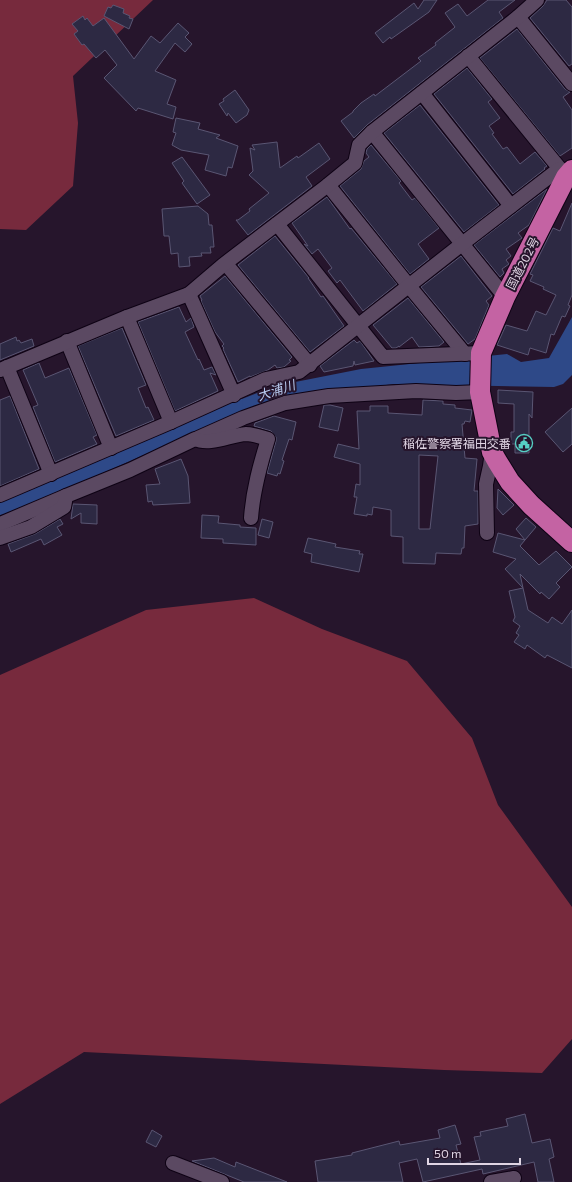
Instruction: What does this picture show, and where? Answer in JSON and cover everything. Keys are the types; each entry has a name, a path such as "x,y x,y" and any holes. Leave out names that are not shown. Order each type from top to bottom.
{"highway":[{"name":"国道202号","path":"475,355 566,172"},
{"path":"475,355 480,392 492,452 510,482 531,505 572,542"}],"street":[{"path":"51,474 3,368 126,317 189,294 207,278 355,163 359,145 372,132 518,17 537,0"},
{"path":"518,17 572,84"},
{"path":"0,495 234,395 266,379 299,372 310,365 511,206 566,172 468,56"},
{"path":"422,93 511,206"},
{"path":"372,132 505,297"},
{"path":"328,185 409,286 475,355"},
{"path":"277,224 383,357 475,355"},
{"path":"226,264 310,365"},
{"path":"189,294 234,395"},
{"path":"126,317 171,422"},
{"path":"67,341 112,448"},
{"path":"0,524 130,470 243,418 285,403 329,396 416,391 456,393 480,392"},
{"path":"243,418 248,434"},
{"path":"195,439 200,441 214,440 248,434 268,439 252,499 251,518"},
{"path":"487,533 486,484 492,452"},
{"path":"0,538 32,527 64,507 66,496"},
{"path":"173,1163 222,1182"},
{"path":"491,1182 514,1178"}],"shaded area":[{"path":"0,0 153,0 73,76 78,123 73,186 26,230 0,229"},
{"path":"254,598 322,629 407,661 472,738 498,805 572,907 572,1039 542,1073 444,1070 84,1052 0,1104 0,675 146,610"}],"water":[{"path":"572,317 572,375 563,384 554,387 394,384 332,392 211,427 203,414 275,386 361,369 507,354 521,362 549,358"}],"building":[{"path":"424,0 437,0 429,12 383,43 375,33 414,3 418,9"},
{"path":"488,0 515,0 499,12 503,18 367,125 354,138 341,121 353,112 361,103 374,94 375,96 421,61 418,58 436,45 435,43 455,27 445,13 458,4 467,16"},
{"path":"547,0 566,0 572,7 572,64 569,66 530,18 543,6"},
{"path":"113,5 124,9 123,13 130,16 129,18 133,19 129,29 104,16 108,7 111,8"},
{"path":"83,16 85,20 87,18 93,26 104,18 134,59 151,36 160,43 178,23 189,33 185,37 192,44 185,52 175,43 155,71 176,80 167,104 176,107 173,119 138,108 136,111 104,78 117,65 105,50 96,58 84,44 82,45 74,34 78,31 72,24"},
{"path":"517,29 565,89 570,92 563,97 572,110 572,148 560,156 480,58"},
{"path":"467,68 492,99 488,102 500,118 489,126 494,133 492,134 503,149 507,147 520,164 535,152 547,166 513,194 434,94"},
{"path":"235,90 249,110 247,115 236,123 228,113 227,116 219,104"},
{"path":"420,105 499,205 464,232 384,133"},
{"path":"176,118 200,123 198,129 220,135 216,138 238,146 232,168 228,167 226,176 205,170 209,155 181,150 172,145 176,133 173,132"},
{"path":"277,142 280,168 297,156 298,158 319,143 330,159 306,177 312,186 248,235 236,220 250,211 249,209 269,193 249,175 253,171 250,148 255,150 252,145"},
{"path":"371,145 401,181 399,183 412,200 415,198 439,228 418,244 429,259 410,274 340,186 361,169 364,161 369,157 366,153 367,149"},
{"path":"182,157 210,195 197,204 182,183 184,181 172,163"},
{"path":"547,189 529,225 518,233 522,238 506,249 511,256 506,260 509,264 502,269 504,273 500,277 474,245"},
{"path":"327,197 350,229 351,228 397,284 363,311 340,280 337,283 328,271 332,268 318,249 312,254 304,244 308,246 292,223"},
{"path":"572,203 572,295 568,305 570,306 565,317 562,316 554,335 551,334 546,353 530,348 528,355 497,345 506,325 527,331 536,311 546,315 556,295 543,289 544,287 530,281 533,275 530,274 553,228 560,231"},
{"path":"198,206 208,214 209,225 212,225 214,247 210,247 211,253 201,253 202,256 189,257 190,266 179,267 178,253 171,254 169,236 164,236 162,209"},
{"path":"275,236 309,278 321,297 323,296 344,326 310,352 238,265"},
{"path":"461,256 492,296 486,301 489,305 475,339 468,344 421,287"},
{"path":"225,276 292,357 289,360 291,361 284,367 277,368 275,365 268,370 238,382 223,349 224,348 222,346 224,344 215,332 200,296"},
{"path":"408,298 444,342 439,346 419,347 412,337 399,347 392,348 373,325"},
{"path":"179,307 186,322 191,318 194,327 185,332 204,370 212,367 216,375 210,373 218,391 175,411 138,322"},
{"path":"122,328 146,385 138,388 146,408 148,407 154,420 116,436 78,346"},
{"path":"16,337 17,341 19,340 21,343 32,339 34,346 0,360 0,344"},
{"path":"354,340 357,343 360,341 374,361 355,365 354,361 353,366 324,372 320,366"},
{"path":"39,363 45,378 69,368 97,435 93,437 97,444 55,462 33,407 38,405 23,370"},
{"path":"498,390 533,392 532,418 529,414 529,453 515,453 515,444 511,444 511,432 514,432 514,404 498,403"},
{"path":"10,396 39,469 0,486 0,400"},
{"path":"423,400 443,401 443,404 455,405 455,408 472,410 470,422 465,421 464,424 462,424 465,458 477,459 474,491 478,491 478,524 465,526 464,548 462,548 461,554 436,553 435,564 403,563 403,537 391,536 391,510 373,507 372,515 367,514 367,516 354,514 357,497 354,497 356,484 360,485 360,464 334,457 338,444 359,449 357,411 370,411 370,406 388,406 388,413 422,415","holes":["419,455 438,456 430,529 419,529"]},
{"path":"324,405 343,408 338,431 319,427"},
{"path":"572,408 572,444 563,452 545,432"},
{"path":"274,416 296,422 292,440 289,439 282,460 284,461 280,474 278,473 277,476 267,473 276,437 271,431 254,426 255,423"},
{"path":"181,459 188,476 190,503 153,505 152,501 148,502 146,485 160,484 155,469"},
{"path":"498,489 514,505 503,515 497,508"},
{"path":"73,504 97,505 97,524 81,523 81,513 71,519"},
{"path":"202,515 219,516 218,523 256,528 256,545 223,543 223,539 201,538"},
{"path":"526,518 536,527 525,540 516,529"},
{"path":"60,519 63,524 57,527 62,535 44,545 41,539 11,552 8,544 35,534"},
{"path":"262,519 273,522 269,538 258,535"},
{"path":"498,533 525,540 520,546 539,565 556,551 572,567 556,583 560,587 549,599 541,592 540,594 520,574 523,588 505,569 516,559 493,552"},
{"path":"308,538 336,544 335,547 360,551 359,554 363,554 359,572 311,562 312,554 304,552"},
{"path":"523,588 528,610 548,623 552,617 562,624 572,610 572,668 547,655 545,658 527,645 525,649 514,642 519,635 516,633 520,626 513,621 515,617 509,591"},
{"path":"525,1114 532,1143 550,1139 554,1157 549,1159 554,1182 538,1182 534,1162 483,1174 482,1169 423,1182 417,1159 399,1163 403,1182 318,1182 315,1161 352,1155 352,1153 399,1141 400,1145 440,1138 438,1130 455,1125 461,1144 456,1145 461,1164 480,1160 474,1137 481,1136 480,1132 508,1126 506,1119"},
{"path":"152,1130 162,1136 156,1147 146,1142"},
{"path":"214,1158 235,1167 236,1162 287,1182 244,1182 192,1161"}],"waterway":[{"name":"大浦川","path":"0,504 53,483 232,404"}],"place":[{"name":"稲佐警察署福田交番","path":"524,443"}]}
